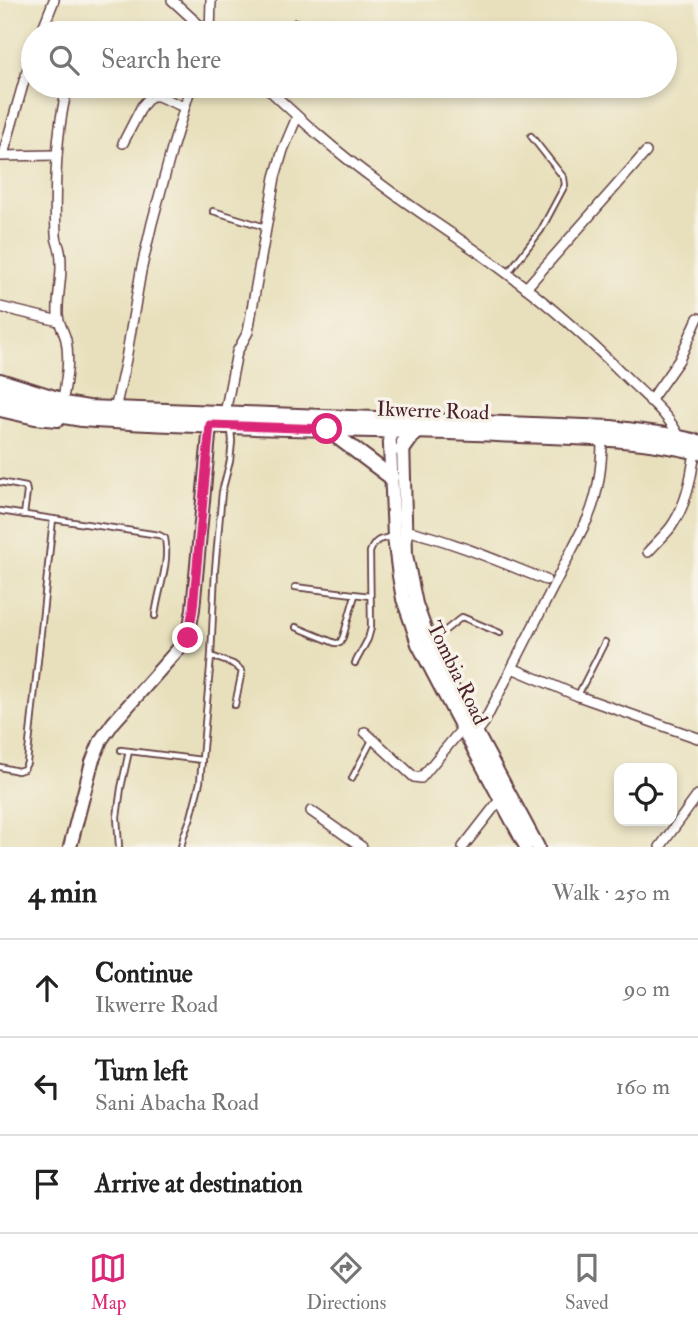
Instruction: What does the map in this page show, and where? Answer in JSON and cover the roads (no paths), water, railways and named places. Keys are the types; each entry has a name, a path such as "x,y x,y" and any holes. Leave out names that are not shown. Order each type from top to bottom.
{"main road":[{"path":"0,380 86,406 114,410"},
{"name":"Ikwerre Road","path":"0,389 67,405 327,429 396,425 419,430 679,443"},
{"name":"Ikwerre Road","path":"0,400 46,413 82,419 210,425 227,419 611,428 638,431 697,449"},
{"path":"0,410 49,420 82,419"},
{"path":"70,847 92,762 101,740 188,638 210,425"},
{"name":"Tombia Road","path":"396,425 402,450 399,533 416,604 466,724"},
{"name":"Tombia Road","path":"396,425 391,477 399,533 403,599 418,644 504,794 538,847"},
{"path":"327,429 391,477"},
{"path":"402,450 406,442 419,430"},
{"name":"Tombia Road","path":"504,794 526,847"}],"street":[{"path":"46,21 54,0"},
{"path":"172,0 196,21"},
{"path":"210,21 211,0"},
{"path":"21,91 2,155 57,155"},
{"path":"63,399 67,353 66,338 59,321 60,249 56,239 57,155 64,98"},
{"path":"123,143 142,106 149,98"},
{"path":"163,98 184,107"},
{"path":"114,410 147,247 187,98"},
{"path":"277,98 337,151 508,274 595,346 674,426 679,443"},
{"path":"227,419 237,352 248,332 275,177 297,117"},
{"path":"526,288 646,152"},
{"path":"0,307 59,321"},
{"path":"650,401 679,360 698,317"},
{"path":"473,737 484,723 594,503 601,468 602,439"},
{"path":"648,552 671,527 685,500 697,449"},
{"path":"399,533 424,534 547,580"},
{"path":"512,668 578,696 698,738"},
{"path":"369,736 414,777 421,778 466,724"},
{"path":"463,847 504,794"},
{"path":"660,847 698,795"},
{"path":"311,811 362,847"}],"lane":[{"path":"508,274 541,230 565,185 564,178 531,136"},
{"path":"213,211 266,227"},
{"path":"181,847 200,782 222,492 232,441 227,419"},
{"path":"0,482 26,487 24,514"},
{"path":"0,511 165,538 167,547 164,577 157,597 155,615"},
{"path":"0,767 18,771 24,769 27,763 53,519"},
{"path":"355,663 370,633 369,552 373,544 380,539 399,533"},
{"path":"295,587 370,596"},
{"path":"296,627 340,643 355,594"},
{"path":"430,643 462,617 500,633"},
{"path":"578,696 605,642"},
{"path":"211,656 233,664 242,671 235,705"},
{"path":"352,778 369,736"},
{"path":"121,750 202,760"},
{"path":"119,847 117,817 129,751"}]}
